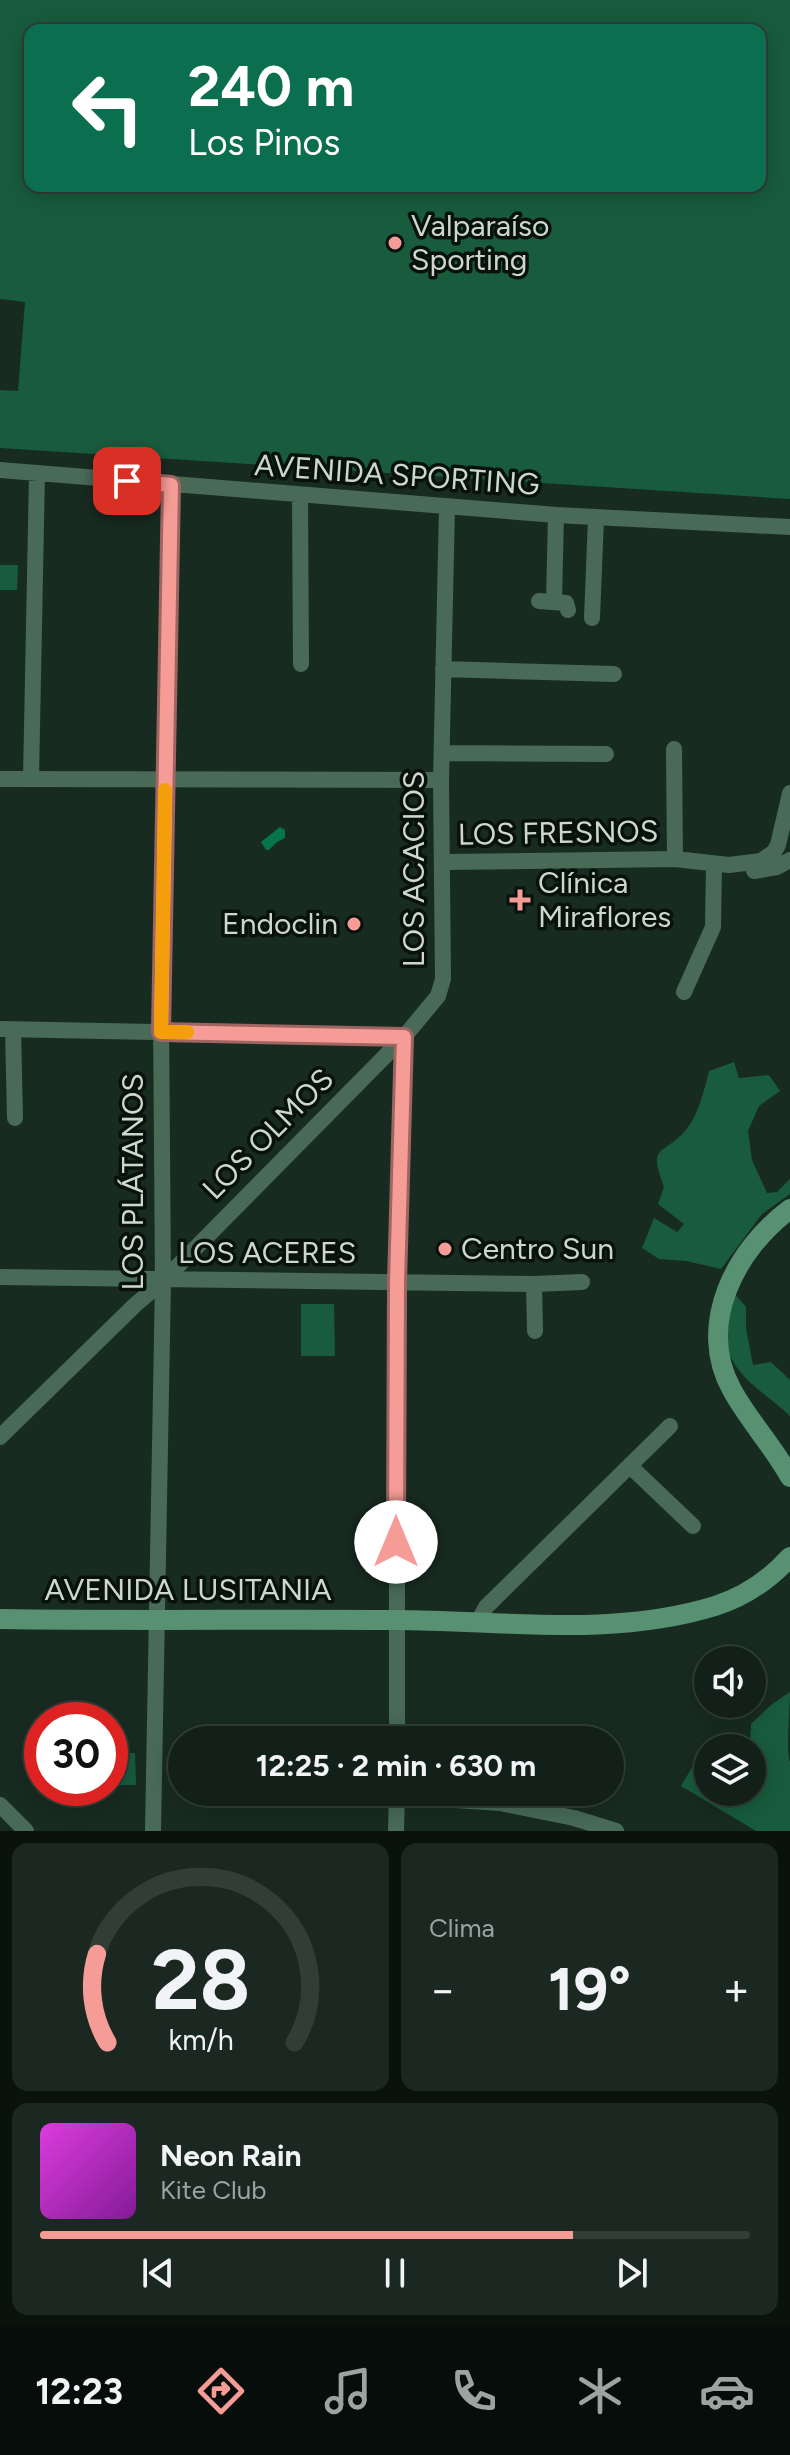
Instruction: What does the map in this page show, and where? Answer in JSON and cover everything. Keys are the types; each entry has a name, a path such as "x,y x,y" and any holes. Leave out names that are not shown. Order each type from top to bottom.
{"street":[{"name":"AVENIDA SPORTING","path":"0,470 596,518 790,527"},
{"path":"31,779 37,473"},
{"name":"LOS PLÁTANOS","path":"153,1831 163,1281 161,1032 171,485"},
{"path":"300,496 301,664"},
{"name":"LOS ACACIOS","path":"404,1037 438,996 443,979 441,780 447,507"},
{"path":"554,604 556,515"},
{"path":"592,618 596,518"},
{"path":"443,669 614,674"},
{"name":"LOS FRESNOS","path":"674,749 675,859"},
{"name":"LOS ACACIOS","path":"442,753 606,754"},
{"name":"LOS FRESNOS","path":"0,779 441,780"},
{"name":"LOS FRESNOS","path":"443,862 675,859 722,865 761,861 774,852 782,836 790,793"},
{"path":"684,992 713,927 722,865 754,871 777,867 790,860"},
{"path":"15,1118 7,1030 404,1037 397,1282 397,1726"},
{"name":"LOS OLMOS","path":"0,1437 163,1281 404,1037"},
{"path":"790,1209 755,1244 729,1281 722,1301 719,1351 722,1370 732,1391 790,1477"},
{"name":"LOS ACERES","path":"0,1277 163,1281 582,1282"},
{"path":"534,1284 535,1331"},
{"path":"478,1622 486,1607 670,1426"},
{"path":"630,1466 693,1526"},
{"name":"AVENIDA LUSITANIA","path":"0,1619 396,1620 569,1626 632,1622 714,1607 740,1597 770,1577 790,1557"},
{"path":"0,1805 26,1831"},
{"path":"396,1831 397,1806"},
{"path":"515,1806 574,1818 616,1831"}],"shaded area":[{"name":"Valparaíso Sporting","path":"0,0 790,0 790,499 0,448 0,390 18,391 25,302 0,299"},
{"path":"0,565 18,565 17,590 0,590"},
{"path":"280,827 285,830 285,838 266,850 261,842"},
{"path":"734,1062 739,1078 769,1075 780,1091 759,1106 748,1131 752,1160 767,1193 777,1192 790,1179 790,1194 762,1214 721,1269 659,1259 642,1248 654,1218 677,1232 684,1224 658,1204 664,1187 657,1157 690,1125 709,1071"},
{"path":"735,1294 746,1307 746,1328 753,1365 771,1362 790,1380 790,1416 745,1378 730,1355 726,1324"},
{"path":"301,1304 334,1304 335,1356 301,1356"},
{"path":"790,1692 790,1831 756,1831 714,1806 766,1806 766,1734 751,1734 751,1724 757,1718 766,1718 766,1710"},
{"path":"128,1753 135,1753 136,1785 128,1785"},
{"path":"694,1764 694,1794 681,1786"}],"slow traffic":[{"path":"165,790 161,1032 187,1032"}],"place":[{"name":"Valparaíso Sporting","path":"395,243"},
{"name":"Clínica Miraflores","path":"520,900"},
{"name":"Endoclin","path":"354,924"},
{"name":"Centro Sun","path":"445,1249"}],"route":[{"path":"127,481 171,485 161,1032 404,1037 397,1282 396,1542"}]}
